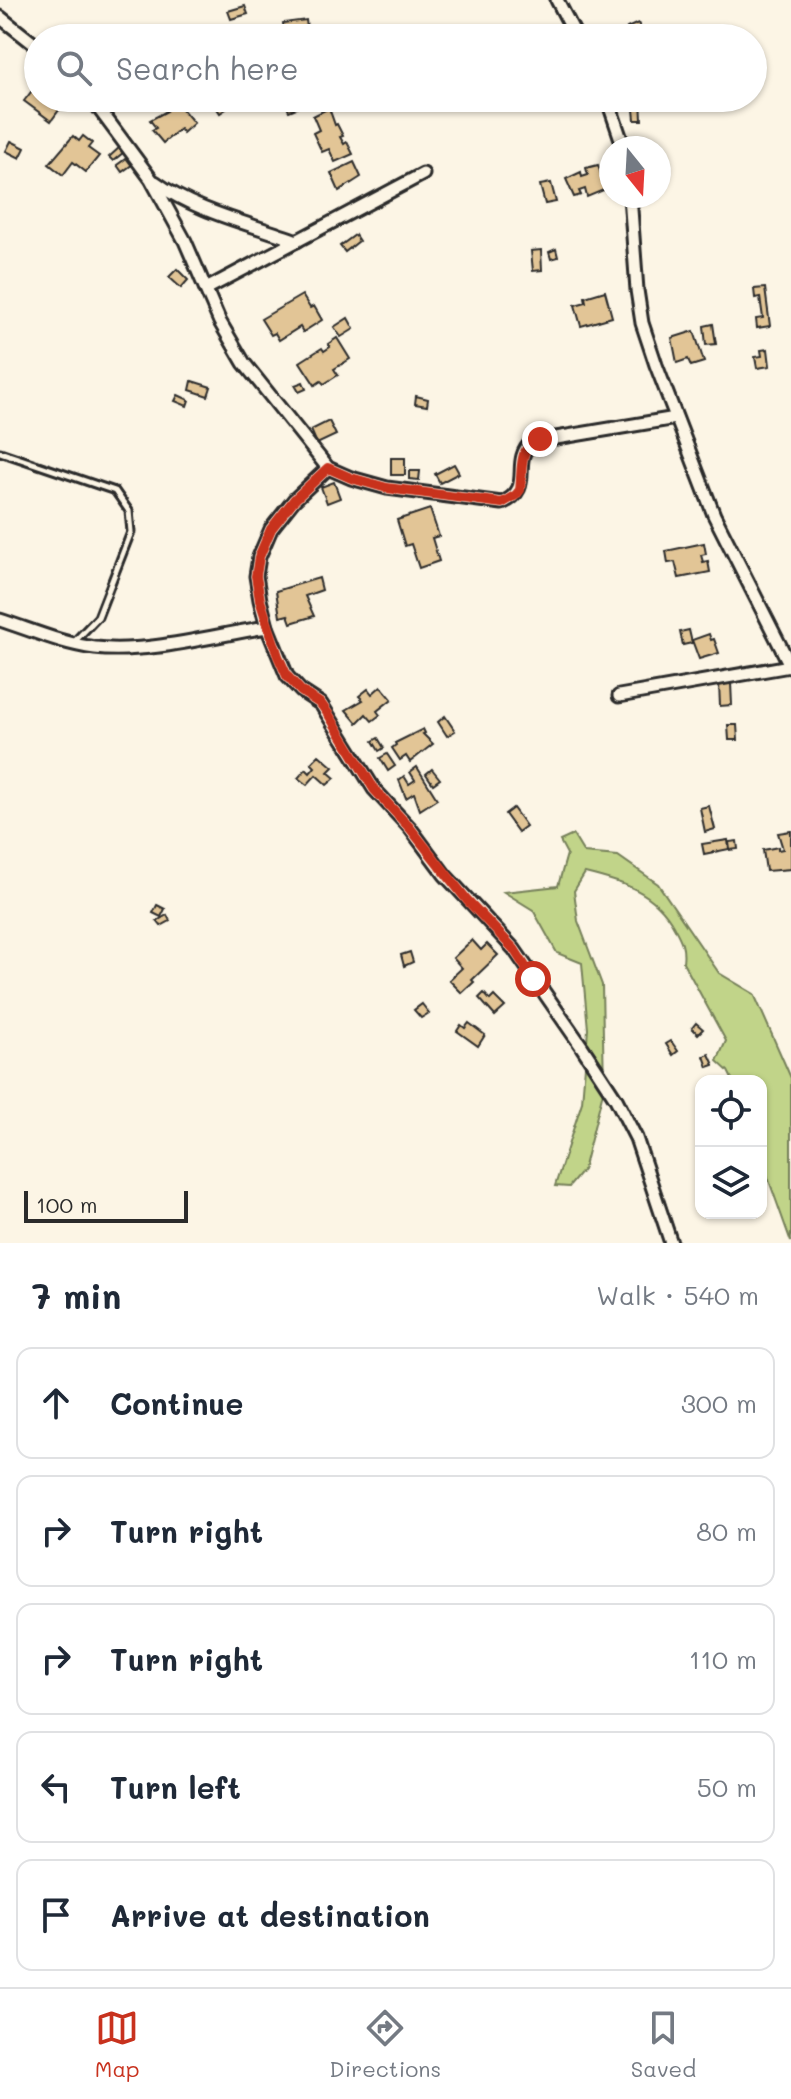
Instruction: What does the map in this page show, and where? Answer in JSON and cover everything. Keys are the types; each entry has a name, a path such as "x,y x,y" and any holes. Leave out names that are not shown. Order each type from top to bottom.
{"street":[{"path":"557,0 570,24"},
{"path":"0,17 24,36"},
{"path":"101,112 151,179 244,363 328,468 387,488 502,503 520,490 523,455 532,442 676,418"},
{"path":"612,112 620,136"},
{"path":"206,289 423,174"},
{"path":"151,179 196,207 232,216 297,241"},
{"path":"619,696 791,666 714,515 642,323 631,208"},
{"path":"328,468 294,500 263,543 256,576 267,627 287,676 301,691 321,704 374,789 410,828 460,892 514,949 616,1099 636,1138 671,1243"},
{"path":"0,620 96,648 155,645 267,627"}],"lane":[{"path":"0,452 115,491 129,511 131,532 98,617 74,643"}],"green space":[{"path":"573,835 584,853 618,856 658,884 719,973 754,994 791,1078 791,1242 767,1175 767,1075 730,1075 717,1061 726,1041 683,962 682,944 674,927 657,905 636,890 585,873 574,891 578,921 602,985 604,1088 583,1170 569,1187 555,1186 582,1102 588,1029 582,963 557,953 533,910 504,892 558,886 567,854 560,841"}],"building":[{"path":"245,6 248,14 231,19 228,11"},
{"path":"306,20 306,24 283,24"},
{"path":"39,112 58,112 51,121"},
{"path":"165,112 185,112 194,123 183,133 180,129 163,143 152,130 156,128 150,120"},
{"path":"330,112 343,136 340,137 344,144 347,142 353,154 335,162 329,149 322,152 313,133 319,130 313,116"},
{"path":"634,112 642,112 642,120 635,120"},
{"path":"73,136 79,141 83,136 92,143 88,148 99,156 86,172 73,162 63,175 49,164"},
{"path":"11,141 25,148 20,158 6,151"},
{"path":"120,147 124,152 113,161 109,157"},
{"path":"128,157 133,164 122,172 117,165"},
{"path":"354,162 361,177 339,191 331,173"},
{"path":"598,165 599,192 587,197 585,189 579,191 581,195 574,197 566,179 581,172 582,177 588,175 586,168"},
{"path":"551,183 556,202 545,204 540,185"},
{"path":"355,235 359,241 345,252 340,246"},
{"path":"556,249 558,257 551,259 549,252"},
{"path":"541,250 542,270 533,271 531,251"},
{"path":"177,269 188,280 181,288 169,277"},
{"path":"765,288 770,326 757,328 756,319 763,318 760,297 755,298 754,289"},
{"path":"605,291 612,317 581,326 575,305 586,302 585,297"},
{"path":"302,295 310,308 314,306 322,320 303,332 300,327 279,340 275,333 271,335 261,319"},
{"path":"348,318 354,329 341,337 334,327"},
{"path":"713,324 716,344 706,345 704,326"},
{"path":"694,331 704,362 691,366 688,359 677,363 672,338"},
{"path":"337,338 350,359 334,369 338,375 324,384 321,381 315,385 300,362 322,348 324,351"},
{"path":"768,349 770,366 757,368 755,357 762,356 761,350"},
{"path":"192,381 211,387 208,396 190,390"},
{"path":"303,382 306,389 299,392 295,385"},
{"path":"178,395 189,400 187,406 175,401"},
{"path":"416,396 428,399 427,406 415,404"},
{"path":"329,421 336,435 317,444 311,430"},
{"path":"391,458 405,458 405,475 391,475"},
{"path":"454,464 459,473 440,483 435,474"},
{"path":"409,471 420,471 419,480 409,479"},
{"path":"334,482 340,498 327,503 321,487"},
{"path":"430,509 439,536 432,538 439,561 419,568 411,544 405,546 397,520"},
{"path":"704,543 706,554 701,555 703,562 708,561 710,572 679,578 675,562 668,563 666,551"},
{"path":"319,578 322,590 305,596 314,616 291,623 288,615 280,617 276,591"},
{"path":"689,630 692,643 683,645 680,632"},
{"path":"709,634 719,653 699,659 692,640"},
{"path":"719,683 731,683 732,705 720,706"},
{"path":"381,686 392,699 377,711 380,715 372,721 366,714 357,723 346,710 363,700 359,696 368,689 372,694"},
{"path":"445,716 455,731 447,736 438,722"},
{"path":"728,725 737,725 738,740 729,740"},
{"path":"423,729 423,734 433,744 410,762 406,756 400,760 392,748 395,743"},
{"path":"378,738 384,748 379,751 373,741"},
{"path":"387,754 395,766 388,771 380,758"},
{"path":"319,755 333,767 328,772 335,778 327,785 316,775 307,785 298,778 306,769 310,773 315,767 311,763"},
{"path":"417,767 437,799 420,810 414,793 406,798 399,780 404,776 409,784 415,780 410,772"},
{"path":"432,769 440,779 433,784 426,774"},
{"path":"709,806 715,829 705,832 700,808"},
{"path":"513,808 526,826 518,832 505,814"},
{"path":"791,831 791,869 766,871 763,850 783,849 778,833"},
{"path":"728,840 729,849 704,854 702,844"},
{"path":"737,841 738,849 730,850 729,842"},
{"path":"157,905 165,909 161,917 153,913"},
{"path":"167,915 170,921 161,926 157,921"},
{"path":"472,940 481,950 487,944 498,955 462,993 449,980 462,968 453,958"},
{"path":"410,952 413,962 404,966 401,955"},
{"path":"484,993 490,1000 494,996 505,1007 495,1016 479,998"},
{"path":"422,1004 429,1013 421,1018 414,1010"},
{"path":"469,1023 485,1035 478,1046 457,1031 461,1025 465,1028"},
{"path":"696,1023 703,1029 698,1034 692,1028"},
{"path":"671,1041 678,1051 673,1055 666,1044"},
{"path":"709,1054 714,1065 708,1067 704,1056"}],"route":[{"path":"533,979 514,949 445,875 410,828 374,789 321,704 301,691 287,676 267,627 256,576 263,543 271,529 294,500 328,468 387,488 502,503 520,490 525,449 540,439"}]}
